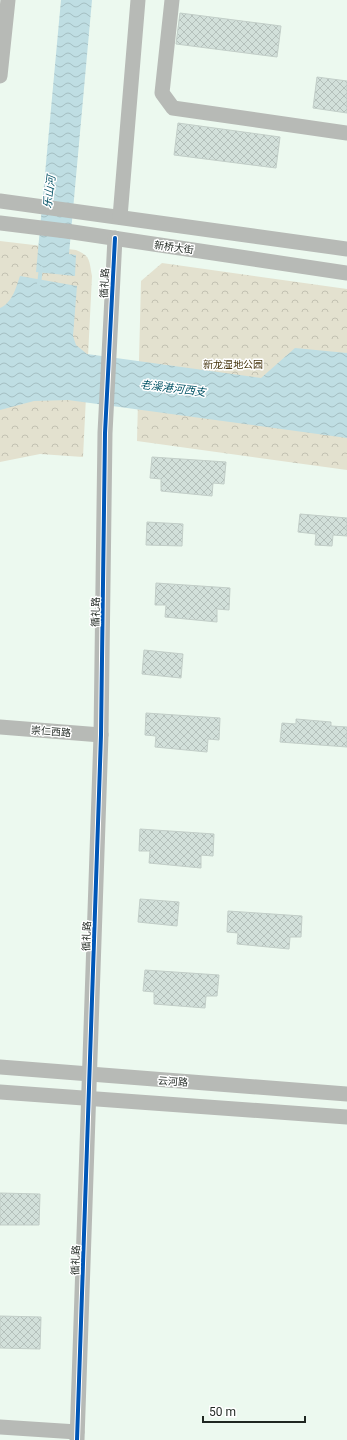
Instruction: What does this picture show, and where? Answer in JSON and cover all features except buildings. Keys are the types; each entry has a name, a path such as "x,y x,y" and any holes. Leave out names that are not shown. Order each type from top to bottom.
{"street":[{"path":"0,76 8,0"},
{"path":"120,217 138,0"},
{"path":"172,0 162,93 173,108 347,132"},
{"path":"0,201 347,249"},
{"name":"新桥大街","path":"0,223 66,231 347,273"},
{"name":"循礼路","path":"77,1436 101,735 105,433 114,238"},
{"name":"崇仁西路","path":"0,727 101,735"},
{"name":"云河路","path":"0,1067 347,1094"},
{"path":"0,1092 347,1117"},
{"path":"0,1427 77,1436"}],"green space":[{"path":"0,241 76,250 84,254 90,263 92,276 83,457 40,454 0,462"},
{"name":"新龙湿地公园","path":"162,263 347,289 347,470 137,441 141,281"}],"water":[{"path":"61,0 92,0 69,254 76,255 75,276 36,272"},
{"name":"老澡港河西支","path":"20,276 77,286 73,336 76,345 87,354 261,378 295,348 347,353 347,438 68,400 34,401 0,410 0,308 11,299"}],"waterway":[{"name":"乐山河","path":"39,284 41,268"}],"cycle path":[{"path":"77,1440 101,735 105,433 115,238"}]}
